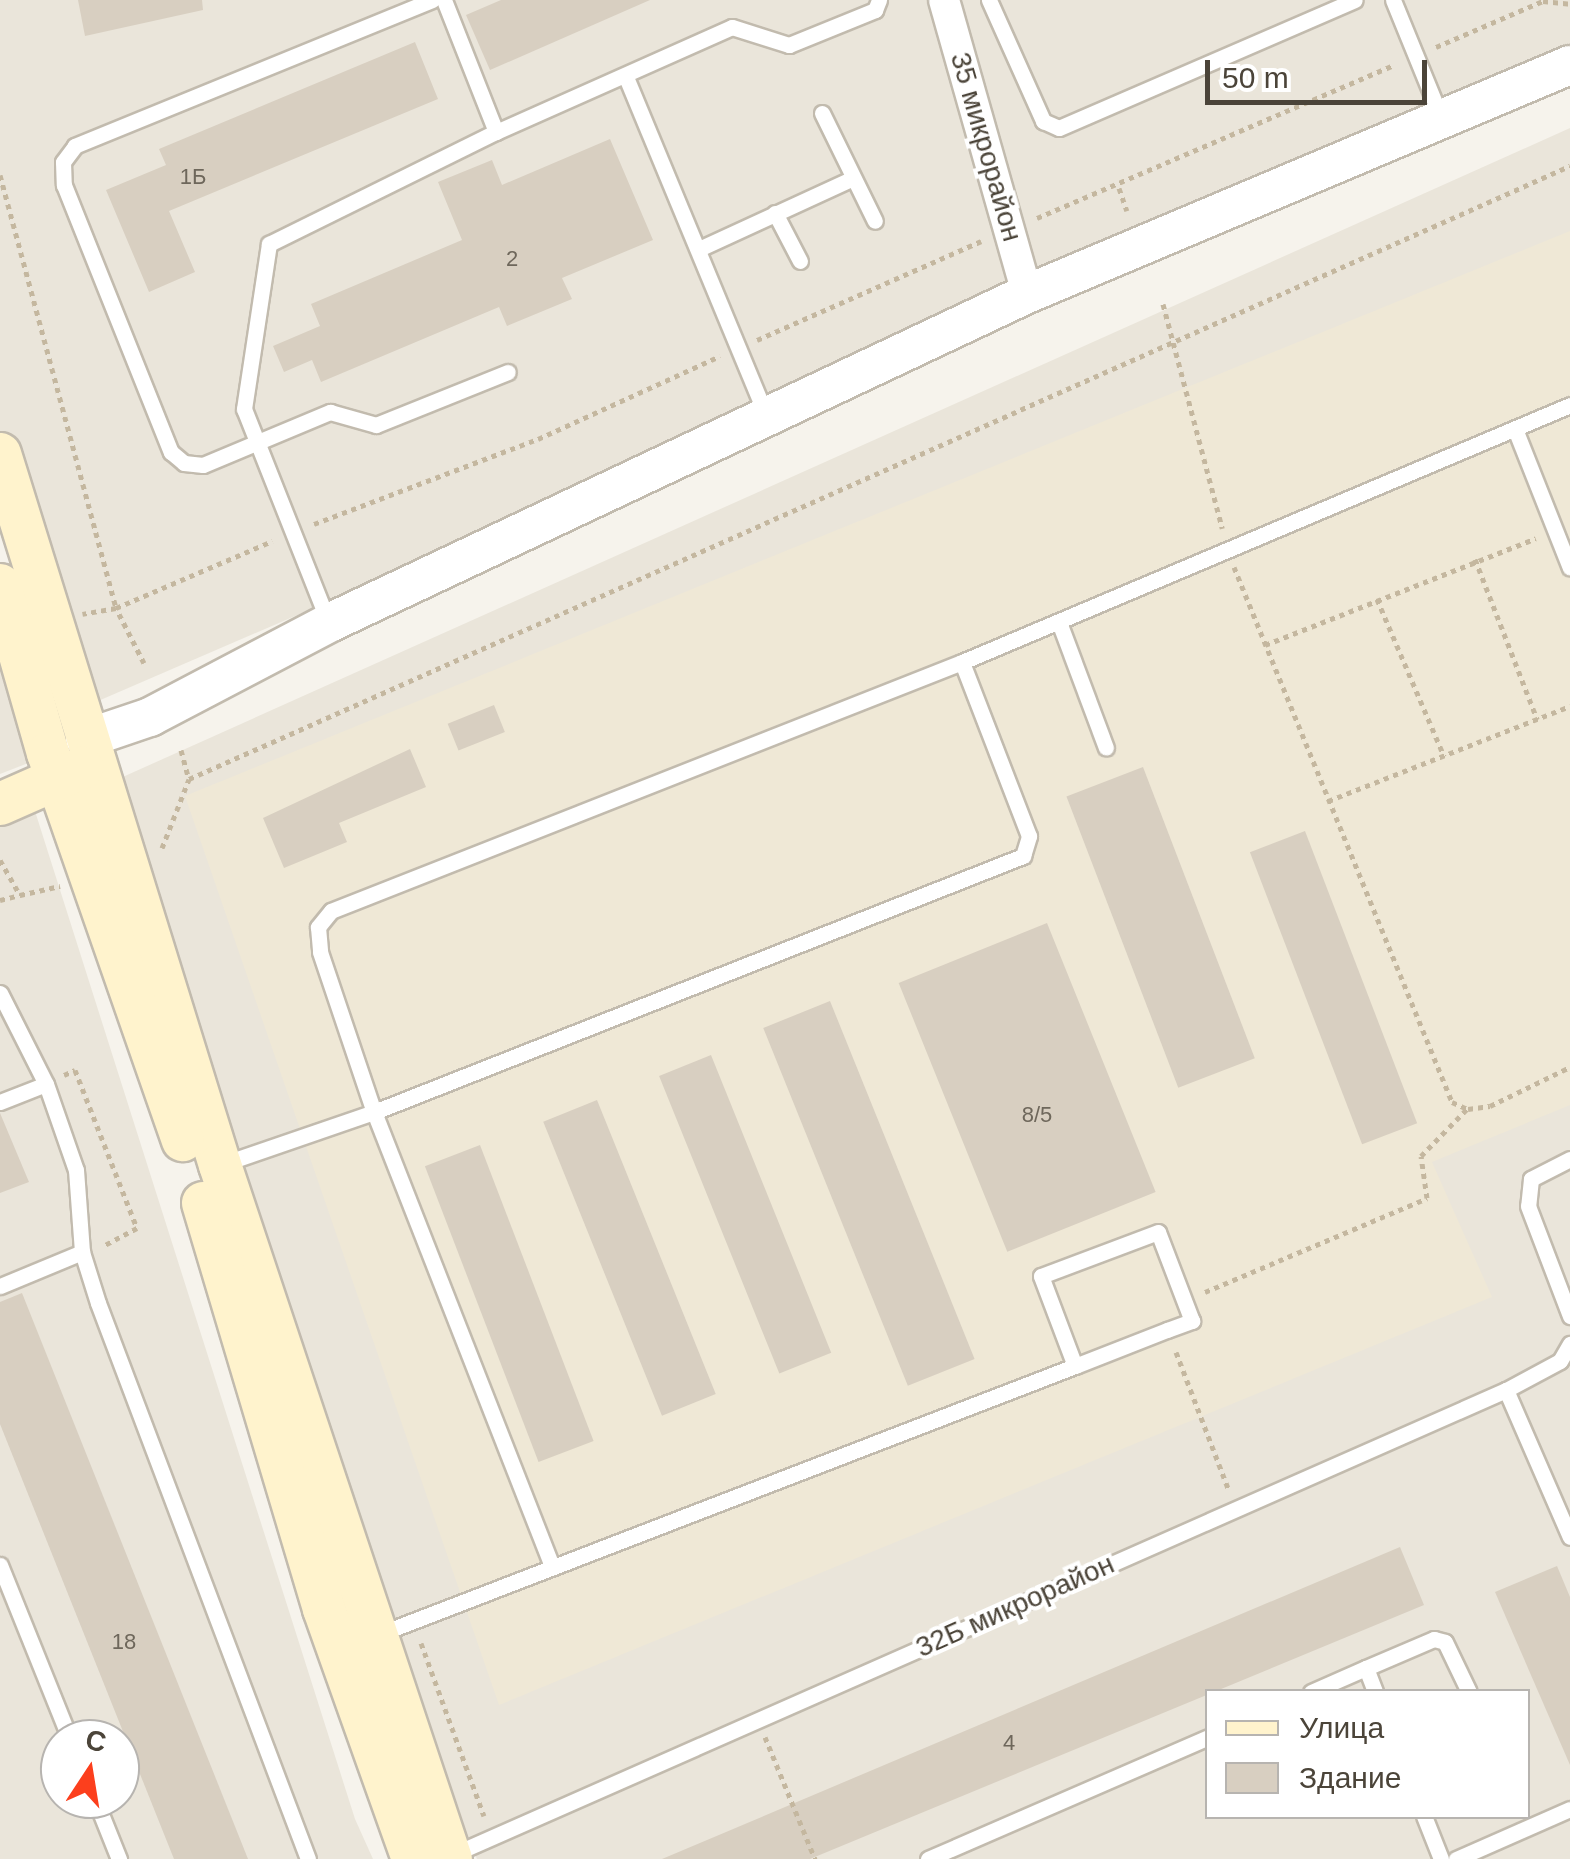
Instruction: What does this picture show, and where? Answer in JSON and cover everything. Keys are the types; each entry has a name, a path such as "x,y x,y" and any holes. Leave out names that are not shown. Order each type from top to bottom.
{"main road":[{"path":"0,454 71,758 324,1609 438,1858"},
{"path":"0,584 71,758 220,1165 374,1636 438,1858"},
{"path":"0,774 71,758"},
{"path":"0,804 71,758"}],"street":[{"name":"35 микрорайон","path":"944,0 1027,294"},
{"path":"71,758 329,623 1027,294 1570,65"}],"lane":[{"path":"432,0 75,146 63,162 64,185 171,452 184,463 203,465 330,412 376,425 508,372"},
{"path":"444,0 496,132"},
{"path":"329,623 244,409 269,244 496,132 732,27 788,45 874,10 878,0"},
{"path":"989,0 1043,121 1059,128 1355,0"},
{"path":"1393,0 1442,120"},
{"path":"626,77 701,248 767,417"},
{"path":"822,112 876,221"},
{"path":"701,248 853,178"},
{"path":"774,213 800,261"},
{"path":"552,1567 374,1112 320,952 318,927 331,912 962,662 1570,405"},
{"path":"1515,429 1570,568"},
{"path":"1059,622 1106,748"},
{"path":"220,1165 374,1112 1023,856 1030,836 962,662"},
{"path":"0,993 46,1084 76,1170 82,1252 308,1859"},
{"path":"0,1102 46,1084"},
{"path":"1570,1158 1531,1179 1528,1206 1570,1316"},
{"path":"374,1636 1192,1321 1158,1232 1040,1276 1075,1366"},
{"path":"0,1286 82,1252"},
{"name":"32Б микрорайон","path":"438,1858 492,1838 1506,1390 1560,1361 1570,1344"},
{"path":"1506,1390 1570,1538"},
{"path":"0,1565 62,1719"},
{"path":"1318,1689 1434,1639 1445,1642 1468,1689"},
{"path":"1366,1668 1374,1689"},
{"path":"928,1859 1205,1738"},
{"path":"1456,1859 1570,1809"},
{"path":"103,1819 119,1859"},
{"path":"1425,1819 1441,1859"}],"path":[{"path":"76,616 116,608 294,532 538,439 1009,229 1119,188 1542,1 1570,4"},
{"path":"189,779 1570,166"},
{"path":"0,175 116,608 144,663"},
{"path":"1119,188 1126,212"},
{"path":"1163,304 1178,342 1227,551 1435,1070 1452,1102 1468,1109 1490,1106 1570,1067"},
{"path":"1265,646 1475,559 1556,531"},
{"path":"1475,559 1537,719"},
{"path":"1377,599 1444,756"},
{"path":"1328,801 1570,706"},
{"path":"162,848 189,779 181,750"},
{"path":"0,860 20,895"},
{"path":"0,900 63,885"},
{"path":"46,1084 76,1070 137,1228 100,1247"},
{"path":"1184,1300 1427,1198 1421,1156 1468,1109"},
{"path":"1167,1330 1236,1508"},
{"path":"413,1621 492,1838"},
{"path":"758,1720 815,1859"}],"shaded area":[{"path":"0,0 1570,0 1570,65 75,711 0,438"},
{"path":"1570,128 1570,1859 477,1859 456,1812 116,780"},
{"path":"1570,231 1570,1105 1432,1162 1492,1297 499,1705 185,796"},
{"path":"0,605 54,753 0,774"},
{"path":"34,808 355,1819 373,1859 0,1859 0,823"}],"building":[{"path":"78,0 202,0 203,10 85,36"},
{"path":"501,0 650,0 490,70 466,15"},
{"path":"415,42 438,99 169,211 195,272 149,292 106,190 166,165 159,149"},
{"path":"610,139 653,240 562,278 572,299 507,326 499,307 321,382 312,360 284,372 273,346 320,326 311,304 462,240 438,182 492,160 502,185"},
{"path":"494,705 505,732 459,751 448,724"},
{"path":"410,749 426,787 339,823 347,842 284,868 263,818"},
{"path":"1143,767 1255,1058 1178,1088 1066,796"},
{"path":"1305,831 1417,1123 1362,1144 1250,852"},
{"path":"1047,923 1156,1192 1007,1252 899,983"},
{"path":"830,1001 975,1359 908,1386 763,1028"},
{"path":"711,1055 831,1353 779,1374 659,1076"},
{"path":"597,1100 716,1394 662,1416 543,1122"},
{"path":"0,1113 29,1182 0,1193"},
{"path":"480,1145 594,1441 539,1462 425,1166"},
{"path":"22,1293 248,1859 174,1859 140,1774 140,1719 118,1719 0,1424 0,1302"},
{"path":"1400,1547 1424,1605 1221,1689 1205,1689 1205,1696 810,1859 662,1859"},
{"path":"1557,1566 1570,1597 1570,1765 1495,1592"}]}
